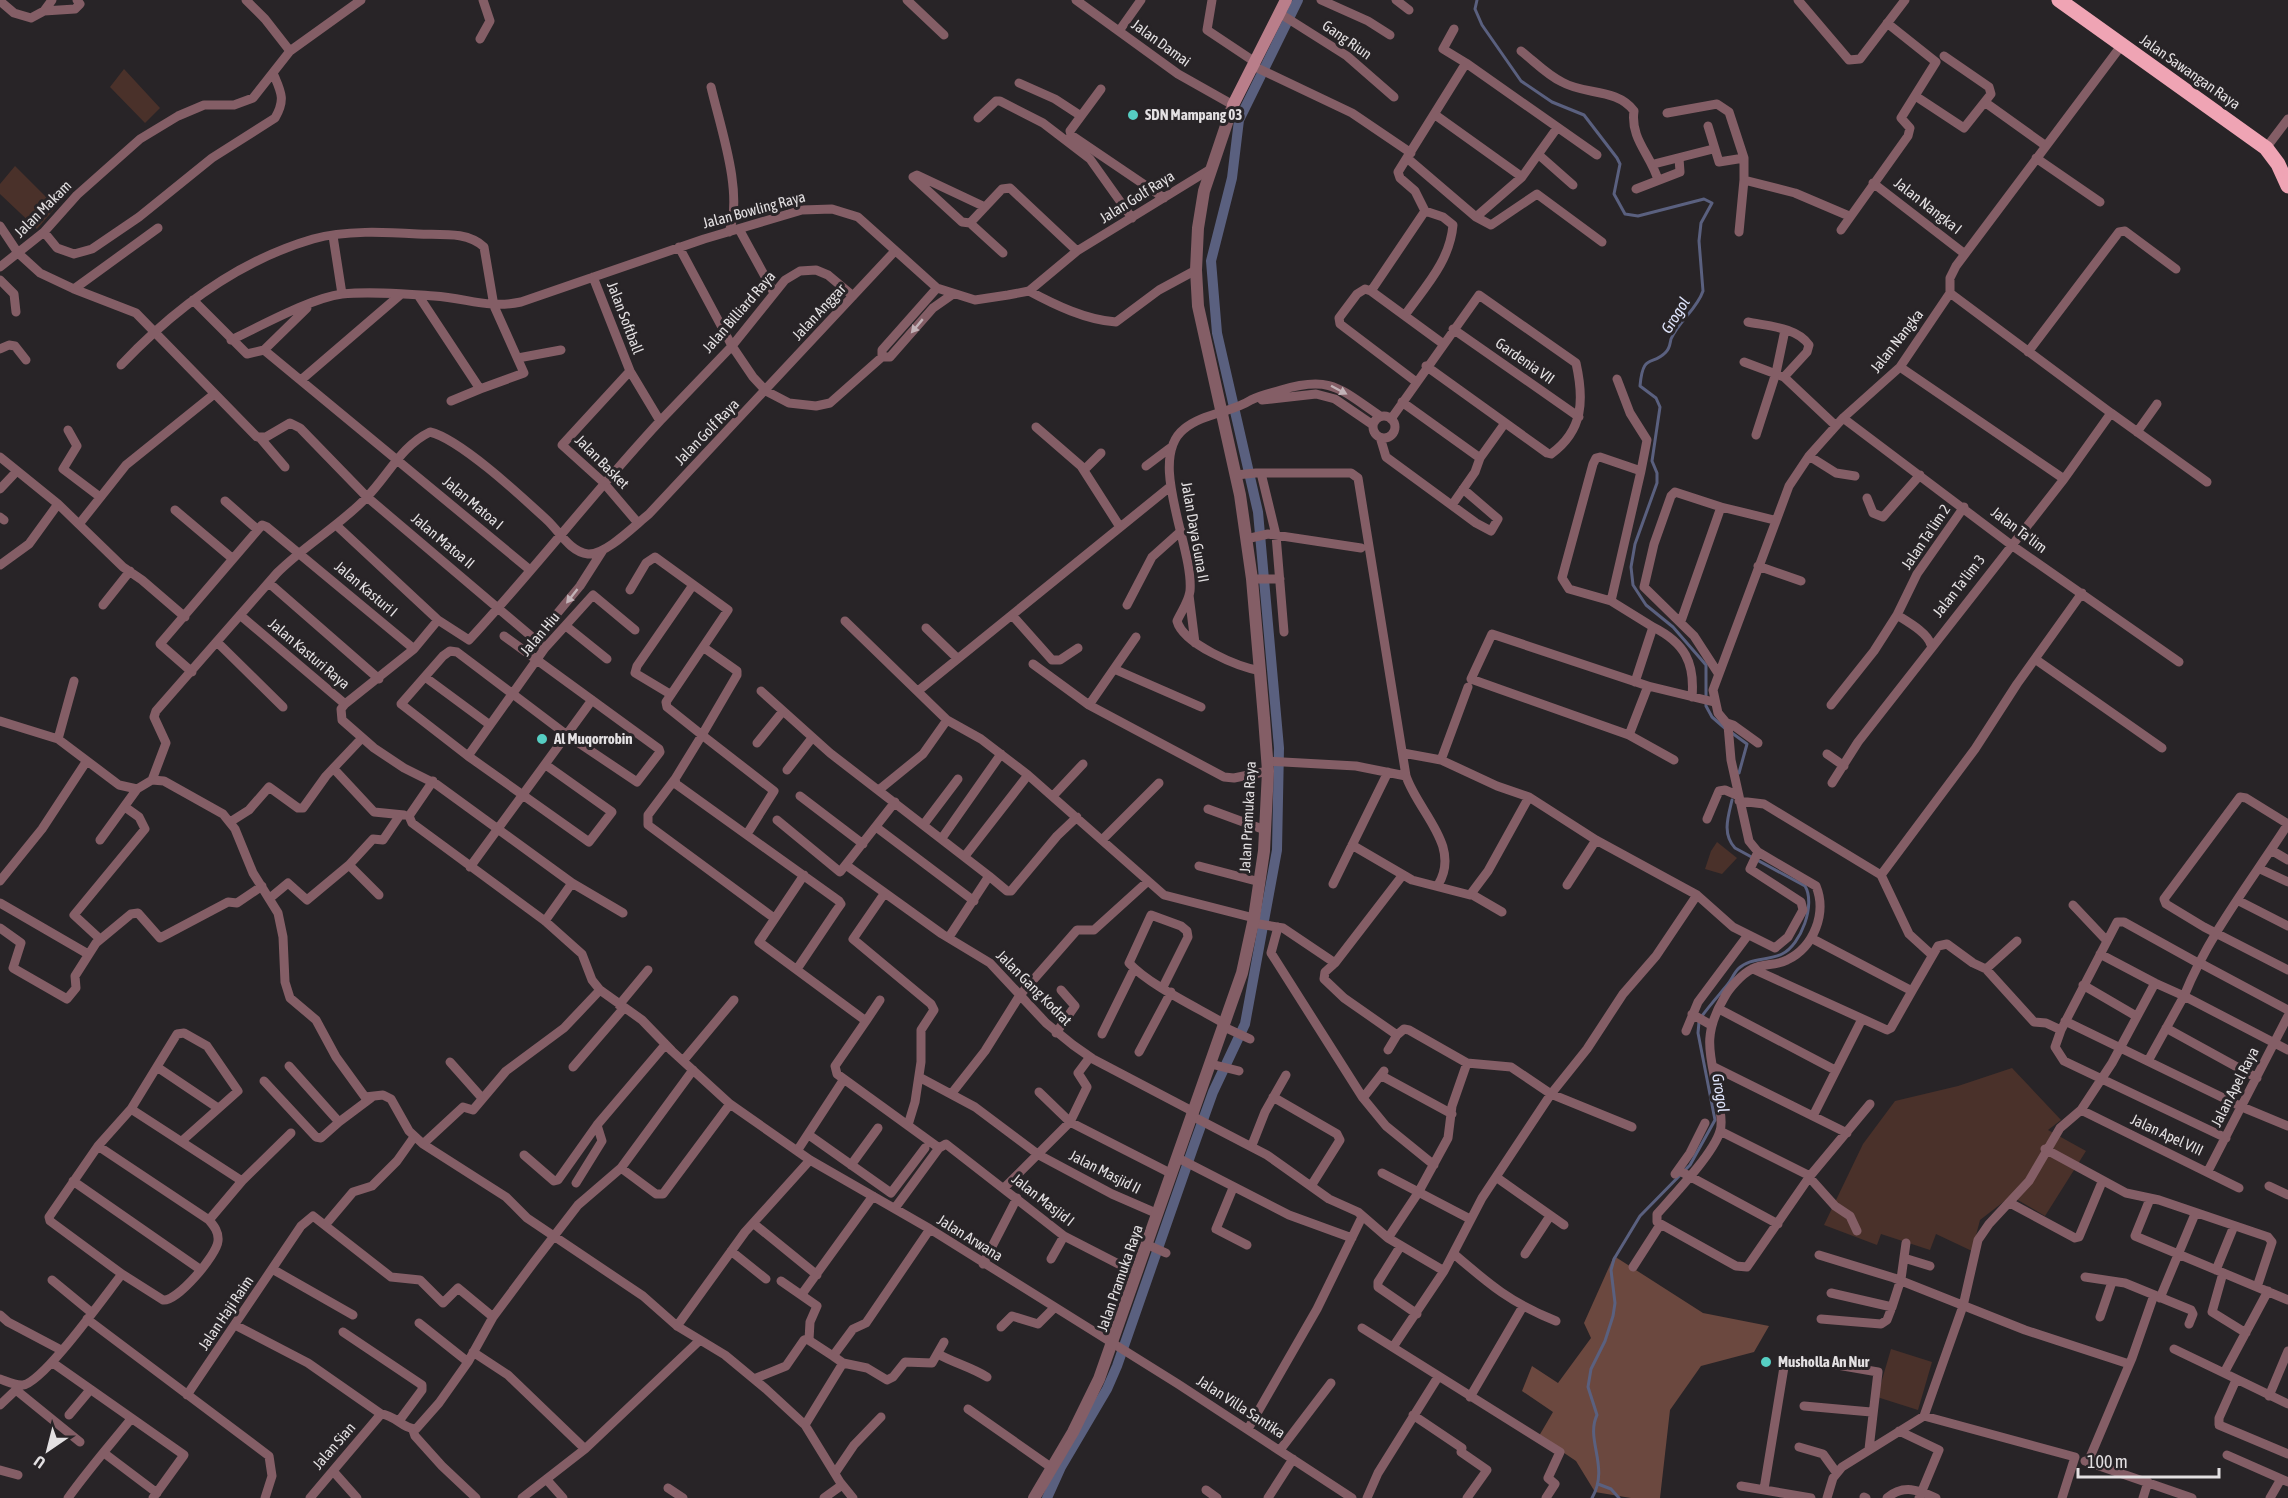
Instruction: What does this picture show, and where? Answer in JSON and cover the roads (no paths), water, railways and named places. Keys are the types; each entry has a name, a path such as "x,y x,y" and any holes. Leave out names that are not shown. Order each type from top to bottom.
{"highway":[{"name":"Jalan Sawangan Raya","path":"2059,0 2266,148 2278,164 2288,186"}],"main road":[{"path":"1233,105 1285,17 1286,0"}],"street":[{"path":"44,11 52,0"},
{"path":"0,1 22,17 31,18 44,11 75,9 80,4 77,0"},
{"path":"246,0 265,19 290,51 361,0"},
{"path":"480,39 490,21 483,0"},
{"path":"907,0 945,35"},
{"name":"Jalan Damai","path":"1076,0 1178,74 1233,105"},
{"path":"1119,31 1142,0"},
{"path":"1212,0 1207,30 1258,66 1352,112 1409,156 1476,217 1491,225 1537,194 1602,242"},
{"path":"1321,0 1368,21 1390,35"},
{"path":"1396,0 1409,10"},
{"path":"1798,0 1849,60 1860,59 1905,0"},
{"name":"Gang Riun","path":"1285,17 1347,56 1394,97"},
{"path":"1840,230 1908,136 1910,128 1901,118 1936,62 1887,23"},
{"path":"1454,29 1443,49 1598,155"},
{"name":"Jalan Nangka","path":"1704,700 1713,690 1774,520 1789,486 1809,456 1843,418 1900,367 1950,293 1950,278 1965,254 2121,46"},
{"name":"Jalan Makam","path":"285,467 261,439 213,394 136,313 75,290 40,273 18,253 44,232 77,195 140,139 178,116 204,105 234,105 252,98 290,51"},
{"path":"1521,51 1562,83 1610,95 1631,106 1634,111 1632,124 1634,134 1654,164 1658,180"},
{"path":"1920,99 1964,128 1992,93 1989,87 1944,56"},
{"path":"1405,315 1445,258 1452,242 1453,225 1443,217 1425,211 1415,191 1400,178 1398,172 1466,63"},
{"path":"44,232 57,248 74,254 92,249 123,228 181,181 275,118 283,102 283,94 273,73"},
{"path":"1019,83 1055,99 1081,116"},
{"path":"711,87 730,168 734,218 729,232"},
{"path":"1101,89 1070,131 1073,137 1164,198"},
{"path":"978,118 1000,101 1042,123 1090,159 1132,218"},
{"path":"1986,103 2046,146"},
{"path":"1667,113 1717,104 1729,112 1744,158 1739,232"},
{"name":"Jalan Pramuka Raya","path":"1034,1498 1116,1346 1136,1273 1157,1249 1158,1214 1228,1027 1255,922 1266,830 1270,765 1261,671 1256,579 1240,475 1226,409 1198,306 1196,270 1198,228 1209,170 1233,105"},
{"path":"1434,114 1522,177"},
{"path":"2266,148 2288,119"},
{"path":"1708,126 1716,159 1721,163 1744,158"},
{"path":"1476,217 1522,177 1557,128"},
{"path":"1654,164 1713,149"},
{"path":"1539,155 1574,185"},
{"path":"1636,189 1680,172 1679,158"},
{"path":"2036,158 2100,202"},
{"name":"Jalan Golf Raya","path":"1029,291 1077,251 1209,170"},
{"path":"985,207 914,175 914,179 962,222 970,224 1003,253"},
{"path":"1744,180 1776,186 1849,216"},
{"name":"Jalan Nangka I","path":"1873,183 1965,254"},
{"path":"970,224 1002,189 1010,188 1077,251"},
{"name":"Jalan Bowling Raya","path":"494,306 521,302 679,247 802,210 832,209 858,217 894,252 937,288"},
{"path":"1371,291 1425,211"},
{"path":"0,226 18,253 0,267"},
{"path":"75,290 158,228"},
{"path":"739,229 774,293"},
{"path":"2028,352 2119,232 2125,231 2176,269"},
{"path":"121,365 153,331 223,277 315,238 408,233 459,236 476,240 484,247 494,306 525,371 523,374 452,401"},
{"path":"333,236 342,294"},
{"path":"679,247 732,346 766,391 789,403 816,406 830,403 882,357 890,357 933,308 952,294"},
{"name":"Jalan Anggar","path":"766,391 894,252"},
{"name":"Jalan Billiard Raya","path":"438,620 469,640 562,536 603,482 732,346 785,280 800,271 816,270 828,275 853,296"},
{"path":"882,357 882,351 937,288 975,300 1029,291 1049,302 1103,321 1116,322 1159,290 1196,270"},
{"name":"Jalan Softball","path":"593,277 630,371"},
{"path":"0,280 14,294 16,312"},
{"path":"1415,381 1340,324 1340,318 1357,294 1365,290 1371,291 1442,343"},
{"path":"1950,293 2110,413 2207,482"},
{"path":"231,340 311,304 342,294 463,299 494,306"},
{"path":"301,380 400,295"},
{"path":"1391,419 1415,381 1442,343 1479,295 1576,363 1583,395 1579,417 1560,447 1551,454 1426,366"},
{"path":"418,296 480,389"},
{"path":"193,300 247,354 264,350 311,304"},
{"path":"1748,322 1785,330 1805,339 1809,345 1807,352 1780,375"},
{"name":"Gardenia VII","path":"1453,329 1579,417"},
{"path":"1756,435 1780,375 1785,330"},
{"path":"0,349 15,346 26,360"},
{"name":"Jalan Matoa I","path":"264,350 530,570"},
{"path":"518,358 561,350"},
{"path":"1744,362 1780,375 1836,426"},
{"path":"1900,367 2064,479"},
{"path":"630,371 660,421"},
{"name":"Jalan Basket","path":"630,371 562,442 563,447 603,482 638,523"},
{"path":"1611,601 1647,440 1630,413 1617,379"},
{"path":"1245,403 1303,383 1318,382 1336,387 1380,417 1391,419"},
{"path":"1316,394 1318,382"},
{"name":"Jalan Golf Raya","path":"536,639 580,586 603,550 638,523 766,391"},
{"path":"80,523 126,465 213,394"},
{"path":"1146,466 1170,447 1182,430 1192,423 1245,403 1316,394 1335,399 1373,425 1374,432 1380,437 1386,458 1476,523 1491,531 1498,519 1463,489"},
{"path":"1402,402 1480,458"},
{"path":"2137,432 2157,404"},
{"name":"Jalan Ta'lim 3","path":"1832,783 1858,742 2010,544 2064,479 2110,413"},
{"path":"1373,425 1380,417"},
{"name":"Jalan Ta'lim","path":"1843,418 1964,507 2010,544 2179,662"},
{"path":"1380,437 1387,437 1393,433 1394,425 1391,419"},
{"name":"Jalan Matoa II","path":"261,439 290,423 300,428 367,497 545,648"},
{"path":"1452,505 1480,458 1505,423"},
{"path":"1035,427 1084,470 1120,527"},
{"path":"68,430 77,446 63,469 100,498"},
{"path":"152,780 166,743 154,712 298,552 336,525 367,497 397,459 430,432 442,435 476,459 579,550 588,554 603,550"},
{"name":"Jalan Daya Guna II","path":"1170,447 1171,486 1181,531 1190,595 1177,621 1185,635 1195,643 1248,669 1261,671"},
{"path":"1084,470 1101,453"},
{"path":"1809,456 1836,473 1855,476"},
{"path":"1641,471 1600,457 1596,458 1563,578 1569,589 1611,601 1663,632 1690,660 1704,700 1727,724 1733,725 1758,743"},
{"path":"1,461 58,504 130,572 185,617"},
{"path":"0,489 16,472"},
{"path":"1259,472 1272,535 1284,632"},
{"path":"1240,475 1259,472 1351,473 1356,475 1406,776 1412,794 1445,846 1445,863 1438,885"},
{"path":"1867,498 1873,513 1883,517 1920,475"},
{"path":"918,691 1171,486"},
{"path":"1718,673 1703,648 1681,621 1654,600 1644,587 1654,544 1671,496 1675,492 1721,507 1774,520"},
{"path":"192,672 160,644 257,529 225,501"},
{"path":"0,565 29,544 58,504"},
{"path":"1681,621 1721,507"},
{"name":"Jalan Ta'lim 2","path":"1831,705 1874,651 1897,615 1912,584 1964,507"},
{"path":"175,510 232,559"},
{"name":"Jalan Kasturi I","path":"257,529 262,525 267,527 414,649"},
{"path":"336,525 438,620"},
{"path":"1127,605 1152,557 1181,531"},
{"path":"1249,538 1272,535 1361,548"},
{"path":"630,590 652,557 656,557 728,610 666,702 667,707 774,791 747,834"},
{"path":"1758,566 1801,581"},
{"path":"103,605 130,572"},
{"path":"1256,579 1276,579"},
{"path":"268,583 379,679"},
{"path":"670,694 635,673 637,666 693,585"},
{"path":"1881,875 1968,759 2082,593"},
{"name":"Jalan Hiu","path":"468,756 545,648 592,595 635,630"},
{"path":"1190,595 1195,643"},
{"name":"Jalan Kasturi Raya","path":"240,615 345,704 414,649 438,620"},
{"path":"1012,615 1052,660 1059,660 1078,648"},
{"path":"1897,615 1931,641 1931,645"},
{"path":"845,621 947,720 981,739 1028,775 1164,895 1294,933 1335,963"},
{"path":"566,626 607,659"},
{"path":"1635,682 1653,627"},
{"path":"926,628 957,658"},
{"path":"1674,760 1629,735 1471,679 1492,634 1635,682 1704,700"},
{"path":"504,636 660,752 635,782 567,735 458,652 450,651 443,656 400,704 468,756 589,842 612,812 546,765"},
{"path":"1089,705 1136,638"},
{"path":"217,642 283,706"},
{"path":"703,647 737,671 737,675 675,779 648,815 648,825 774,918"},
{"path":"2035,659 2162,748"},
{"path":"1034,664 1089,705 1224,777 1234,778 1270,765 1287,762 1356,766 1406,776"},
{"path":"1114,669 1201,707"},
{"path":"424,677 490,724"},
{"path":"58,739 74,681"},
{"path":"1629,735 1648,686"},
{"path":"1441,760 1468,687"},
{"path":"760,691 812,738 965,855 1007,891 1011,891 1077,817"},
{"path":"470,867 592,700"},
{"path":"345,704 341,709 342,720 362,738 404,768 433,781 572,883 623,913"},
{"path":"757,743 783,711"},
{"path":"880,789 922,754 947,720"},
{"path":"0,721 58,739 120,785 137,789"},
{"path":"1727,724 1739,798 1755,856 1816,886 1820,895 1820,916 1811,938 1789,960 1752,968 1724,996 1710,1025 1708,1046 1714,1067 1720,1131 1690,1177 1657,1214 1656,1219 1660,1225 1737,1266 1745,1268 1809,1177 1870,1104"},
{"path":"230,822 249,810 269,787 301,809 362,738"},
{"path":"787,771 812,738"},
{"path":"1403,753 1441,760 1497,786 1529,797 1596,840 1697,895 1718,916 1748,935 1775,948 1788,937 1803,909 1801,903 1750,869 1755,856"},
{"path":"942,838 1001,754"},
{"path":"1827,754 1844,765"},
{"path":"0,881 42,829 86,762"},
{"path":"1053,796 1083,764"},
{"path":"334,769 374,812 404,815 544,921 582,954 592,980 600,990 564,1028 506,1071 472,1110 463,1107 423,1144"},
{"path":"1333,884 1388,772"},
{"path":"965,855 1028,775"},
{"path":"675,779 676,784 841,903 796,969"},
{"path":"924,824 958,779"},
{"path":"100,840 137,789 152,780 164,781 223,814 230,822 278,913 283,937 285,982 290,998 316,1020 357,1089 365,1097 372,1098"},
{"path":"270,898 288,883 307,900 349,865 373,839 383,840 433,781"},
{"path":"1102,840 1159,783"},
{"path":"1707,819 1719,791 1725,790 1739,798 1764,804 1881,875 1909,934 1932,955"},
{"path":"800,796 863,844"},
{"path":"1471,894 1488,871 1529,797"},
{"path":"2148,1061 2215,933 2239,901 2288,824 2246,798 2240,797 2164,898 2166,904 2215,933 2288,970"},
{"path":"777,820 840,872 895,802"},
{"path":"100,939 74,915 145,829 139,817 125,807"},
{"path":"1208,809 1266,830"},
{"path":"876,827 974,901"},
{"path":"1567,885 1596,840"},
{"path":"1352,845 1402,876 1467,895 1471,894 1502,912"},
{"path":"2271,850 2288,860"},
{"path":"349,865 379,895"},
{"name":"Jalan Gang Kodrat","path":"846,865 884,894 990,963 1056,1033 1090,1057 1208,1125 1252,1145 1329,1199 1358,1212 1400,1247 1444,1271"},
{"path":"1199,866 1260,882"},
{"path":"2260,869 2288,882"},
{"path":"804,875 759,942 866,1021"},
{"path":"949,937 989,876"},
{"path":"1396,1035 1344,998 1324,979 1325,972 1335,963 1402,876"},
{"path":"952,1093 985,1051 1020,995 1077,930 1094,930 1147,882"},
{"path":"544,921 572,883"},
{"path":"0,928 21,943 14,968 65,999 76,988 75,978 88,954 100,939 134,912 143,916 156,936 162,937 227,903 237,903 262,886"},
{"path":"884,894 853,939 933,1007 933,1012 921,1030 922,1053 919,1077 908,1125"},
{"path":"1393,1347 1444,1271 1470,1219 1551,1094 1587,1050 1623,994 1656,956 1697,895"},
{"path":"2239,901 2288,926"},
{"path":"0,903 88,954"},
{"path":"2073,905 2107,940"},
{"path":"1139,1052 1167,990 1188,937 1187,931 1181,926 1151,915 1129,963 1134,969 1167,990 1248,1038"},
{"path":"2226,1138 2101,1080 2059,1057 2055,1042 2063,1025 2107,940 2120,920 2288,1010"},
{"path":"1276,927 1271,953 1363,1098 1386,1126 1434,1165"},
{"path":"1686,1030 1698,1002 1748,935"},
{"path":"1811,938 1912,991"},
{"path":"1986,969 2017,940"},
{"path":"1752,968 1862,1019 1890,1029 1938,946 1947,944 1973,963 1986,969 2031,1019 2063,1025 2121,1047 2242,1107 2288,1126"},
{"path":"2100,954 2288,1050"},
{"path":"1102,1034 1134,969"},
{"path":"573,1067 648,970"},
{"path":"1827,1498 1836,1472 1924,1416 1963,1306 1978,1240 1989,1224 2029,1181 2045,1149 2067,1121 2081,1110 2121,1047 2155,983"},
{"path":"2083,985 2136,1016"},
{"name":"Jalan Arwana","path":"600,990 642,1020 665,1045 730,1104 810,1160 930,1229 1116,1346"},
{"path":"1056,1033 1075,1006 1061,990"},
{"path":"683,1062 734,1000"},
{"path":"797,1151 844,1079 837,1074 835,1066 880,1000"},
{"path":"1719,1009 1835,1070"},
{"path":"1692,1014 1710,1025"},
{"name":"Jalan Apel Raya","path":"2208,1171 2288,1016"},
{"path":"1813,1116 1862,1019"},
{"path":"2166,1028 2257,1078"},
{"path":"1388,1050 1396,1035 1404,1029 1409,1030 1467,1063 1511,1067 1551,1094 1632,1128"},
{"path":"98,1146 209,1220 217,1230 219,1239 216,1250 175,1298 167,1301 122,1274 50,1221 49,1217 98,1146 131,1109 177,1034 183,1033 202,1042 237,1087 235,1095 183,1140"},
{"path":"524,1155 556,1181 597,1125 665,1045"},
{"path":"1004,1188 1070,1122 1086,1087 1078,1073 1090,1057"},
{"path":"450,1062 482,1098"},
{"path":"1388,1238 1418,1193 1448,1138 1452,1114 1467,1063"},
{"path":"1214,1065 1239,1071"},
{"path":"289,1066 339,1122"},
{"path":"157,1067 219,1108"},
{"path":"1714,1067 1848,1133"},
{"path":"413,1430 439,1403 468,1362 493,1317 578,1205 621,1168 693,1070"},
{"path":"1363,1098 1383,1073 1452,1114"},
{"path":"1252,1145 1273,1097 1286,1075"},
{"name":"Jalan Masjid II","path":"919,1077 952,1093 1039,1155 1123,1200 1158,1214"},
{"name":"Jalan Masjid I","path":"844,1079 939,1148 943,1144 951,1146 1064,1236 1136,1273"},
{"path":"264,1081 316,1137 321,1138 372,1098 383,1095 391,1099 414,1137 423,1144 506,1197 527,1218 643,1296 677,1326 725,1355 754,1379 805,1425 842,1485 853,1498"},
{"path":"1039,1092 1070,1122 1172,1174"},
{"path":"1273,1097 1337,1134 1340,1140 1311,1186"},
{"path":"621,1168 656,1194 663,1194 730,1104"},
{"path":"131,1109 183,1140 242,1181"},
{"name":"Jalan Apel VIII","path":"2081,1110 2239,1188"},
{"path":"1705,1123 1676,1172 1690,1177 1778,1224"},
{"path":"576,1183 602,1141 597,1125"},
{"path":"851,1165 878,1128"},
{"path":"1720,1131 1809,1177 1835,1206 1850,1216 1857,1231"},
{"path":"209,1220 242,1181 291,1133"},
{"path":"809,1135 892,1192 925,1148"},
{"path":"414,1137 397,1161 372,1186 353,1192 326,1224 391,1277 420,1280 444,1303 458,1288 493,1317"},
{"path":"895,1208 939,1148"},
{"path":"2045,1149 2126,1193 2159,1200 2195,1214 2259,1233 2272,1242 2257,1287"},
{"path":"1180,1159 1289,1215 1352,1238"},
{"path":"677,1326 753,1223 810,1160"},
{"path":"1382,1173 1470,1219"},
{"path":"1496,1177 1563,1225"},
{"path":"74,1181 201,1270"},
{"path":"2010,1203 2074,1238 2079,1237 2102,1182"},
{"path":"2269,1186 2288,1195"},
{"path":"1233,1188 1216,1229 1247,1245"},
{"path":"802,1294 873,1196"},
{"path":"983,1264 1017,1198"},
{"path":"2150,1199 2135,1236 2288,1300"},
{"path":"2088,1462 2157,1296 2195,1214"},
{"path":"1525,1254 1550,1216"},
{"path":"1248,1429 1317,1309 1362,1217"},
{"name":"Jalan Haji Raim","path":"187,1395 310,1218 318,1218 326,1224"},
{"path":"753,1223 817,1275"},
{"path":"1633,1267 1660,1225"},
{"path":"2234,1226 2220,1271 2212,1312 2246,1333"},
{"path":"833,1356 853,1329 866,1323 930,1229"},
{"path":"1051,1259 1064,1236"},
{"path":"1821,1319 1881,1324 1887,1320 1900,1283 1906,1243"},
{"path":"1400,1247 1378,1282 1378,1287 1417,1314"},
{"path":"731,1251 766,1279"},
{"path":"1454,1254 1500,1294 1522,1308 1556,1321"},
{"path":"1819,1255 1865,1268 1963,1306 2129,1364"},
{"path":"1904,1258 1930,1266"},
{"path":"274,1270 353,1315"},
{"path":"0,1405 53,1363 122,1274"},
{"path":"2085,1277 2126,1283 2193,1311 2189,1324"},
{"path":"52,1280 89,1316 187,1395 269,1456 272,1476 265,1498"},
{"path":"781,1281 817,1306 810,1323 809,1340"},
{"path":"2100,1317 2112,1282"},
{"path":"2224,1373 2268,1291"},
{"path":"1832,1293 1892,1307"},
{"path":"1001,1327 1012,1316 1038,1324 1054,1308"},
{"path":"1470,1397 1522,1308"},
{"path":"0,1315 8,1322 62,1350"},
{"path":"419,1323 468,1362"},
{"path":"236,1325 308,1363 381,1414 391,1416 413,1430 415,1436 442,1466 476,1498"},
{"path":"1362,1328 1560,1452 1548,1478 1555,1484 1546,1498"},
{"path":"343,1332 422,1385 422,1390 399,1421"},
{"path":"522,1498 585,1449 700,1340"},
{"path":"754,1379 786,1366 804,1340 809,1340 843,1363 867,1368 887,1380 893,1377 904,1362 932,1363 944,1342"},
{"name":"Jalan Villa Santika","path":"1116,1346 1352,1498"},
{"path":"2174,1349 2288,1404"},
{"path":"473,1352 517,1383 585,1449"},
{"path":"938,1354 958,1365 971,1367 987,1377"},
{"path":"2269,1396 2287,1354"},
{"path":"1764,1489 1784,1367 1788,1361 1820,1362 1876,1370 1879,1375 1871,1412 1869,1449"},
{"path":"53,1363 184,1455 155,1496 104,1453"},
{"path":"805,1425 843,1363"},
{"path":"1367,1498 1378,1473 1438,1377"},
{"path":"0,1379 19,1388 80,1442"},
{"path":"2236,1380 2219,1418 2219,1425 2288,1454"},
{"path":"1280,1450 1331,1383"},
{"path":"69,1415 90,1390"},
{"path":"1804,1406 1871,1412"},
{"path":"968,1409 1052,1467"},
{"name":"Jalan Sian","path":"310,1498 381,1414"},
{"path":"1413,1415 1487,1470 1467,1498"},
{"path":"1924,1416 2075,1457 2192,1498"},
{"path":"835,1473 854,1445 881,1417"},
{"path":"82,1498 70,1495 96,1459 104,1453 131,1419"},
{"path":"1899,1431 1939,1450 1921,1495"},
{"path":"1799,1447 1823,1454 1836,1472"},
{"path":"2227,1455 2284,1481 2270,1498"},
{"path":"2062,1498 2075,1457"},
{"path":"1268,1498 1293,1459"},
{"path":"0,1470 18,1475"},
{"path":"333,1471 357,1498"},
{"path":"547,1480 563,1498"},
{"path":"2143,1498 2148,1482"},
{"path":"824,1498 842,1485"},
{"path":"1741,1486 1811,1498"},
{"path":"668,1488 683,1498"},
{"path":"1887,1498 1903,1489 1936,1498"},
{"path":"1206,1490 1217,1498"}],"waterway":[{"path":"1047,1498 1061,1467 1107,1389 1117,1366 1213,1092 1245,1024 1277,850 1279,748 1258,512 1217,333 1211,261 1232,178 1239,120 1298,0"},
{"name":"Grogol","path":"1477,0 1475,9 1482,25 1521,81 1552,102 1584,115 1617,158 1620,164 1614,194 1625,214 1638,216 1704,199 1712,203 1701,223 1699,241 1703,291 1697,304 1674,333 1670,346 1661,356 1646,364 1641,375 1640,386 1656,398 1660,407 1652,461 1657,473 1657,483 1635,544 1631,567 1633,585 1646,605 1673,627 1706,665 1706,706 1712,717 1727,730"},
{"name":"Grogol","path":"1732,733 1747,744 1739,773"},
{"name":"Grogol","path":"1702,1016 1743,965 1777,956 1789,949 1801,933 1808,913 1809,903 1805,886 1735,848 1731,843 1727,825 1732,800"},
{"name":"Grogol","path":"1592,1498 1599,1475 1594,1434 1597,1415 1588,1387 1591,1369 1605,1341 1613,1316 1615,1303 1611,1270 1614,1259 1640,1216 1690,1165 1715,1120 1698,1033 1699,1022"},
{"name":"Grogol","path":"1598,1484 1611,1489 1619,1498"}],"place":[{"name":"SDN Mampang 03","path":"1133,115"},
{"name":"Al Muqorrobin","path":"542,739"},
{"name":"Musholla An Nur","path":"1766,1362"}]}
